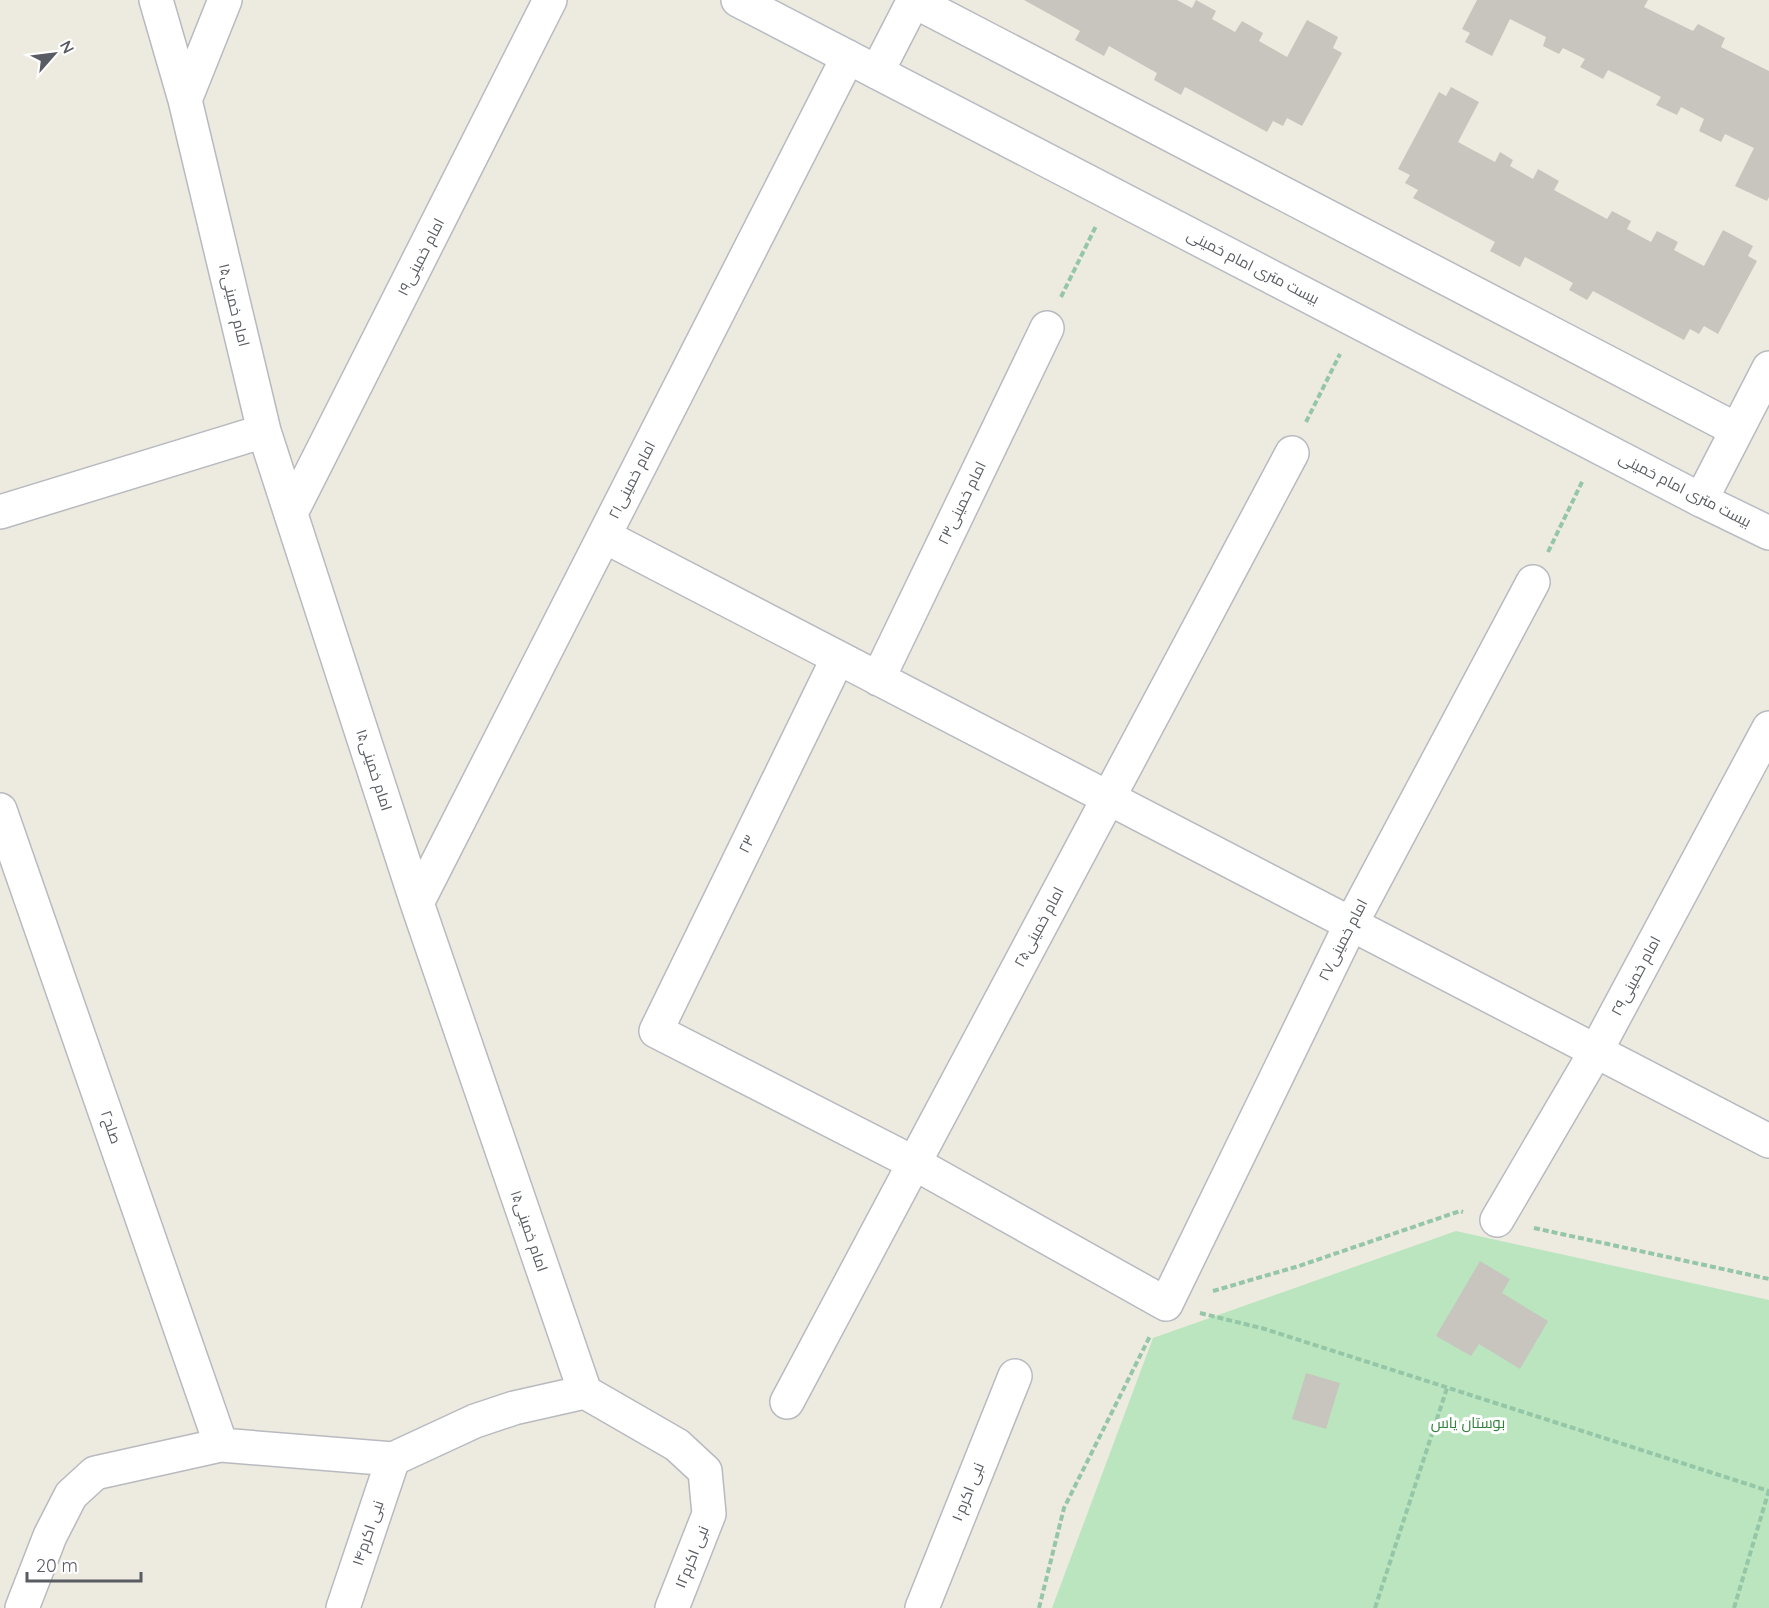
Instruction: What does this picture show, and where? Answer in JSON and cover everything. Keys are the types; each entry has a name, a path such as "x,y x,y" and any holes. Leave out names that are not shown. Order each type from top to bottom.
{"street":[{"name":"۱۵امام خمینی","path":"156,0 185,100 264,431 417,903 585,1392"},
{"path":"185,100 225,0"},
{"name":"امام خمینی۱۹","path":"291,513 550,0"},
{"name":"بیست متری امام خمینی","path":"738,0 1701,500 1769,533"},
{"path":"877,72 914,1 1737,430"},
{"name":"امام خمینی۲۱","path":"417,903 848,57"},
{"name":"امام خمینی۲۳","path":"878,679 1047,328"},
{"path":"1701,500 1769,368"},
{"path":"0,512 264,431"},
{"name":"امام خمینی۲۵","path":"787,1402 1292,453"},
{"path":"604,536 1769,1141"},
{"name":"امام خمینی۲۷","path":"1166,1304 1351,924 1533,582"},
{"name":"۲۳","path":"838,658 656,1031 914,1163"},
{"name":"امام خمینی۲۹","path":"1497,1220 1596,1051 1769,728"},
{"name":"صلح۲","path":"0,810 222,1444"},
{"path":"914,1163 1166,1304"},
{"name":"نبی اکرم۱۰","path":"922,1608 1015,1376"},
{"path":"22,1608 50,1536 70,1495 95,1473 222,1444 393,1459 475,1421 514,1408 585,1392"},
{"name":"نبی اکرم۱۲","path":"585,1392 677,1445 705,1470 709,1514 672,1608"},
{"name":"نبی اکرم۱۴","path":"343,1608 393,1459"}],"path":[{"path":"1047,328 1112,194"},
{"path":"1292,453 1356,320"},
{"path":"1533,582 1600,447"},
{"path":"1039,1608 1064,1508 1166,1304 1299,1266 1460,1211 1769,1280"},
{"path":"1166,1304 1265,1329 1769,1491 1734,1608"},
{"path":"1374,1608 1447,1388"}],"green space":[{"name":"بوستان یاس","path":"1456,1231 1769,1300 1769,1608 1052,1608 1153,1338"}],"building":[{"path":"1024,0 1177,0 1192,8 1196,0 1216,11 1212,19 1235,32 1242,21 1263,33 1259,41 1287,57 1307,20 1338,37 1333,48 1342,53 1302,126 1287,118 1283,126 1273,121 1267,132 1185,87 1181,95 1154,80 1157,73 1109,46 1104,56 1075,40 1080,31"},
{"path":"1477,0 1648,0 1644,7 1693,31 1698,24 1725,38 1721,47 1769,71 1769,197 1767,201 1735,186 1754,148 1725,134 1721,142 1699,131 1704,119 1681,107 1677,115 1656,105 1661,97 1608,70 1603,79 1580,67 1585,59 1563,48 1559,54 1543,46 1546,37 1510,19 1492,56 1465,42 1470,33 1462,29"},
{"path":"1451,87 1479,102 1458,142 1495,162 1500,152 1513,160 1510,166 1533,179 1538,169 1559,181 1554,190 1607,219 1612,211 1631,221 1627,229 1651,242 1657,231 1678,242 1674,250 1704,266 1723,230 1753,246 1748,256 1757,261 1718,334 1704,326 1699,334 1690,329 1684,340 1593,291 1587,300 1569,290 1573,283 1525,257 1520,267 1490,251 1495,242 1413,198 1418,190 1405,183 1410,175 1398,169 1439,92 1446,96"},
{"path":"1480,1261 1510,1279 1502,1293 1548,1321 1520,1369 1479,1344 1471,1356 1436,1336"},
{"path":"1306,1373 1340,1383 1326,1429 1292,1419"}]}
